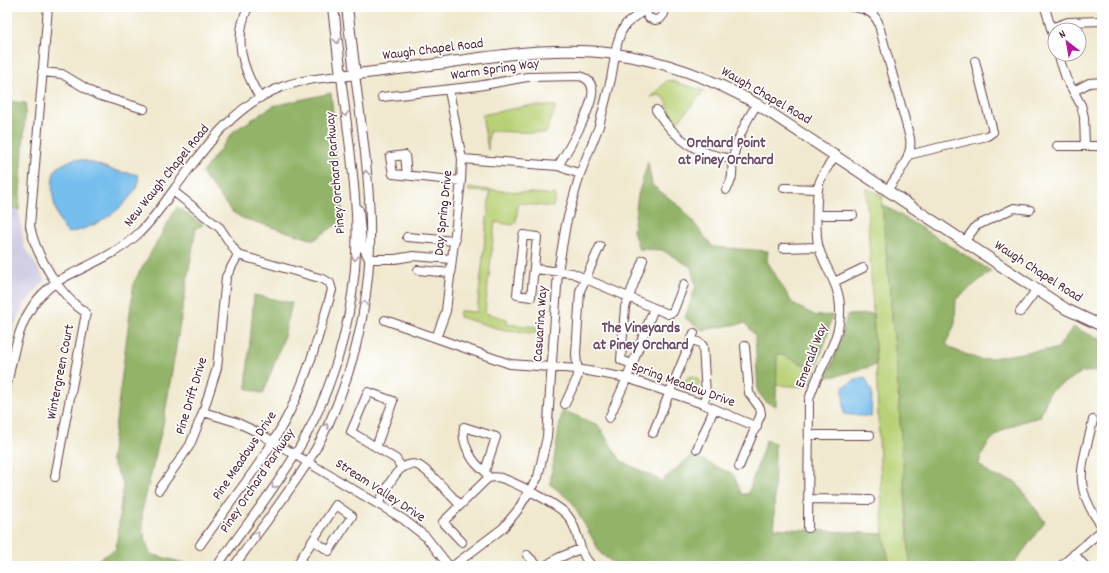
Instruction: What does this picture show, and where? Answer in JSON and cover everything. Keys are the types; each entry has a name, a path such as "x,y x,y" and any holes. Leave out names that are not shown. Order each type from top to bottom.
{"main road":[{"name":"Piney Orchard Parkway","path":"333,7 341,76"},
{"name":"Piney Orchard Parkway","path":"347,7 355,74"},
{"name":"Waugh Chapel Road","path":"341,76 539,52 580,51 615,54 661,63 701,76 757,104 888,189 1066,309 1102,326"}],"street":[{"path":"48,7 30,226 36,248 56,282"},
{"path":"248,7 240,34 241,56 248,76 260,98"},
{"path":"646,9 650,18 655,20 660,19 664,14 662,7"},
{"path":"852,7 873,10 881,31 910,138 911,144 902,169 888,189"},
{"path":"1045,7 1049,22"},
{"name":"Casuarina Way","path":"453,566 502,528 518,511 538,477 545,450 558,271 566,224 580,174 599,126 611,79 617,41 626,24 646,9"},
{"path":"1068,22 1102,21"},
{"path":"908,155 987,136 992,132 975,60"},
{"path":"1061,62 1066,78 1080,105 1084,118 1084,146"},
{"path":"42,72 62,74 97,95 144,109"},
{"name":"Piney Orchard Parkway","path":"233,566 308,461 333,412 353,356 364,307 369,259 370,221 355,74"},
{"name":"New Waugh Chapel Road","path":"7,385 18,334 24,319 40,297 56,282 103,260 130,241 152,218 218,132 239,112 260,98 297,82 341,76"},
{"name":"Piney Orchard Parkway","path":"220,562 296,454 329,385 346,325 354,271 356,243 354,195 341,76"},
{"name":"Warm Spring Way","path":"382,97 449,90 527,77 580,76 590,82 593,93 573,143 558,166"},
{"path":"1074,91 1089,83 1102,82"},
{"name":"Day Spring Drive","path":"436,338 446,310 461,181 462,159 449,90"},
{"path":"726,190 733,175 733,159 741,132 757,104"},
{"path":"656,110 676,135 688,145 716,157 733,159"},
{"path":"1057,146 1102,146"},
{"name":"Emerald Way","path":"808,528 810,400 812,390 835,336 839,322 840,308 838,294 818,247 817,215 818,189 822,175 836,155"},
{"path":"462,159 558,166 580,174"},
{"path":"408,176 461,181"},
{"path":"784,188 818,189"},
{"path":"173,191 220,228 238,255"},
{"path":"354,195 361,219 362,246 369,259 395,259 413,256 452,259"},
{"path":"965,241 976,226 1014,208 1030,210"},
{"path":"817,215 853,215"},
{"path":"523,235 537,237 534,269 531,297 517,295 523,235"},
{"path":"407,237 455,241"},
{"path":"565,404 578,376 576,354 580,291 600,246"},
{"path":"783,248 818,247"},
{"name":"Pine Drift Drive","path":"159,490 190,445 203,412 217,368 226,278 238,255"},
{"name":"Pine Meadows Drive","path":"200,545 273,441 289,412 307,372 332,290 330,283 323,279 238,255"},
{"path":"632,364 621,360 625,307 643,260"},
{"path":"834,282 863,268"},
{"path":"534,269 572,273 585,280 668,314 673,312 684,284"},
{"path":"418,270 451,273"},
{"name":"Wintergreen Court","path":"55,477 86,313 70,300 56,282"},
{"path":"1020,312 1037,289"},
{"path":"609,418 627,378 654,308"},
{"name":"Spring Meadow Drive","path":"385,320 510,364 577,369 627,378 703,404 757,427"},
{"path":"653,433 693,336 703,346 706,395 703,404"},
{"path":"739,467 760,418 760,408 749,393 745,346"},
{"path":"376,447 394,401 368,392 351,432 376,447 396,459 402,468"},
{"path":"697,449 714,409"},
{"name":"Stream Valley Drive","path":"203,412 236,422 257,432 403,519 426,537 450,566"},
{"path":"1093,420 1081,482 1087,504 1102,526"},
{"path":"462,542 443,522 487,474 496,437 464,427 463,433 473,460 478,467 487,474 503,478 530,492 568,516 574,528 580,549 592,566"},
{"path":"810,435 870,435"},
{"path":"378,504 396,475 402,468 411,464 419,465 460,505"},
{"path":"809,499 870,500"},
{"path":"296,566 313,540 336,505 352,516 328,550 313,540"},
{"path":"1061,566 1102,530"},
{"path":"545,566 558,558 580,549"},
{"path":"1074,554 1085,566"},
{"path":"527,555 538,566"},
{"path":"220,562 233,566"}],"shaded area":[{"path":"7,205 19,210 24,246 45,280 25,303 7,341"}],"green space":[{"path":"668,80 704,91 675,125 672,121 666,101 659,95 650,97"},
{"path":"331,93 343,220 314,240 242,218 231,211 202,173 234,131 273,106"},
{"path":"7,101 26,103 19,210 7,205"},
{"path":"527,106 556,106 546,133 489,131 488,150 482,115"},
{"path":"648,162 652,185 682,208 713,247 768,251 767,261 793,304 816,316 832,315 826,340 815,369 777,353 776,406 766,402 758,392 755,335 745,323 702,330 685,318 696,286 691,267 662,250 639,249 633,231 638,195"},
{"path":"469,188 556,195 553,207 518,203 516,222 513,225 495,222 485,313 507,319 507,324 537,327 538,334 500,329 459,317 460,311 477,312 490,192 468,191"},
{"path":"866,188 883,196 882,204 896,360 910,566 890,566 883,534 876,365"},
{"path":"882,204 991,271 956,299 955,324 946,343 952,349 981,360 1027,352 1057,349 1073,327 1102,340 1102,371 1082,372 1050,391 1040,417 1020,423 1002,432 987,445 982,454 979,464 991,475 1016,482 1045,522 1012,566 910,566 896,360"},
{"path":"177,207 203,225 196,228 163,425 142,511 143,531 150,554 188,564 187,566 97,566 96,561 116,549 123,484 111,459 134,282"},
{"path":"254,295 292,303 283,340 263,394 246,388"},
{"path":"873,314 876,365 827,377 840,343 847,315"},
{"path":"777,353 815,369 807,387 776,385"},
{"path":"689,376 695,376 699,380 699,386 695,390 689,390 685,386 685,380"},
{"path":"562,410 598,425 621,461 662,481 692,455 734,475 741,494 748,494 766,440 775,443 774,528 883,534 890,566 618,566 601,554 572,502 550,484"}],"water":[{"path":"74,159 86,161 120,172 138,175 139,182 127,201 110,216 89,227 68,233 56,212 52,182 57,168"},
{"path":"860,378 866,379 872,392 871,417 844,414 843,387"}],"district":[{"name":"Orchard Point at Piney Orchard","path":"726,152"},
{"name":"The Vineyards at Piney Orchard","path":"641,338"}]}
